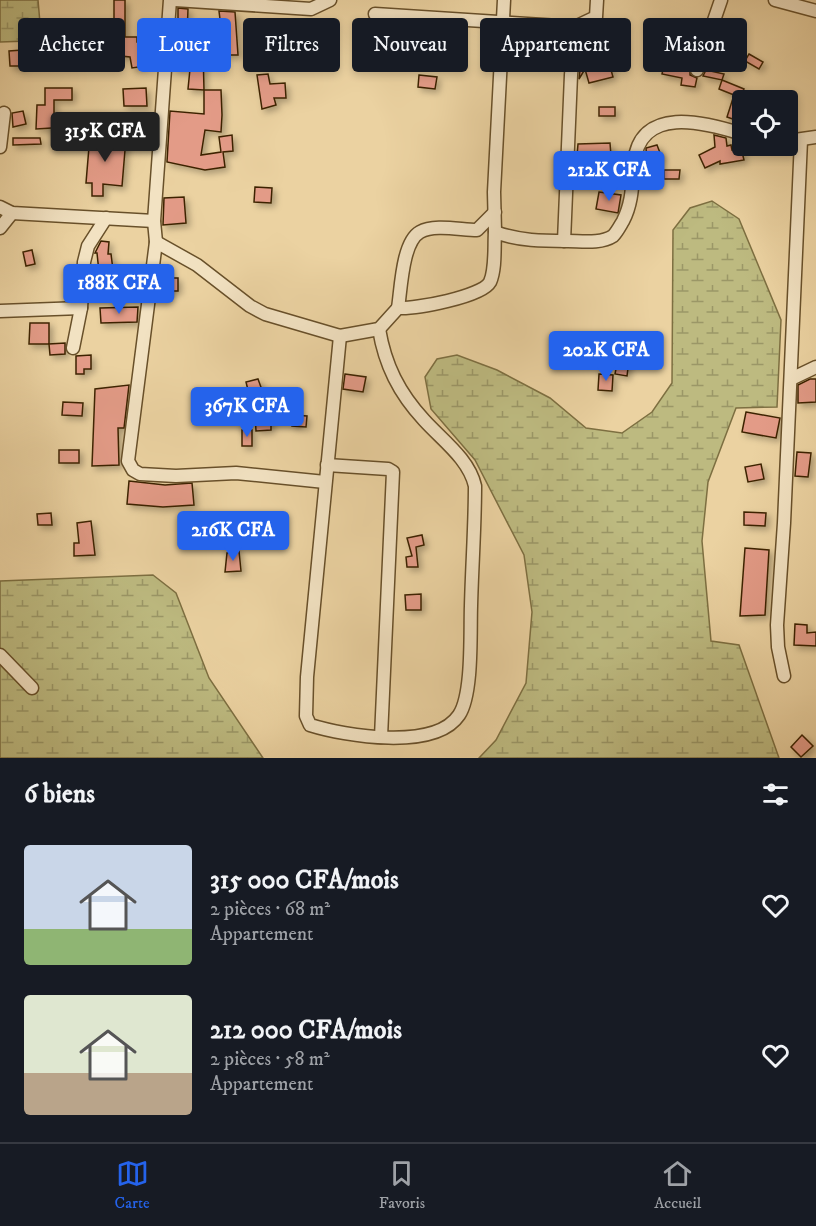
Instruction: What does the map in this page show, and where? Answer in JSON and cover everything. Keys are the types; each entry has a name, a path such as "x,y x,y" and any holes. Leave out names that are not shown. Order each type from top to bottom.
{"street":[{"path":"170,0 154,222 156,242 128,461 133,470 140,474 176,476 236,473 325,482"},
{"path":"175,0 311,9 330,0"},
{"path":"502,18 504,0"},
{"path":"594,18 596,17 597,0"},
{"path":"715,18 721,0"},
{"path":"776,0 816,11"},
{"path":"375,14 480,22"},
{"path":"398,308 427,306 484,289 491,280 495,232 500,72"},
{"path":"564,241 570,72"},
{"path":"0,147 4,113"},
{"path":"495,232 528,241 606,239 615,235 631,202 637,146 645,133 657,125 681,122 732,131"},
{"path":"798,140 816,137"},
{"path":"784,676 778,647 777,626 791,379 801,140"},
{"path":"0,207 12,213 154,222"},
{"path":"156,242 197,265 250,306 265,314 340,336 379,329 398,308 406,253 413,238 420,232 432,229 477,230 495,212"},
{"path":"0,228 12,213"},
{"path":"73,348 81,308 86,254 106,218"},
{"path":"0,311 81,308"},
{"path":"340,336 307,677 307,721 310,725 324,729 381,737 433,733 449,725 459,716 465,702 470,650 475,499 473,478 468,468 395,383 386,359 379,329"},
{"path":"791,379 816,367"},
{"path":"327,465 388,469 393,472 381,737"},
{"path":"0,655 32,688"}],"green space":[{"path":"0,0 38,0 40,18 18,18 18,41 0,42"},
{"path":"712,201 739,219 781,320 777,407 736,408 708,482 702,541 711,641 739,645 779,758 479,758 496,740 526,683 532,612 524,555 475,460 431,409 425,377 437,359 457,355 497,370 550,398 586,428 622,433 652,412 672,383 673,230 690,208"},
{"path":"153,575 176,593 209,678 263,758 0,758 0,581"}],"building":[{"path":"114,0 125,0 125,18 114,18"},
{"path":"178,8 188,9 188,18 178,18"},
{"path":"219,11 235,12 238,55 231,55 231,18 220,18"},
{"path":"125,37 137,37 137,67 132,68 130,57 125,56"},
{"path":"18,50 18,66 10,66 9,51"},
{"path":"749,54 763,62 759,69 747,62"},
{"path":"190,72 204,72 204,90 188,89"},
{"path":"586,72 612,72 613,77 589,83"},
{"path":"662,72 690,72 690,75 697,78 695,87 681,85 682,78 662,74"},
{"path":"705,72 724,74 722,80 703,76"},
{"path":"268,74 270,84 285,83 286,98 274,98 276,105 262,109 257,75"},
{"path":"419,75 437,77 435,89 418,87"},
{"path":"722,80 744,89 732,90 732,94 719,89"},
{"path":"45,88 72,88 72,100 54,100 54,119 66,119 67,127 36,129 37,105 45,105"},
{"path":"146,88 147,106 124,106 123,89"},
{"path":"204,90 221,90 222,115 221,132 205,130 201,155 221,152 219,137 232,135 233,151 223,152 225,167 205,170 167,162 170,111 204,114"},
{"path":"732,101 732,119 727,117"},
{"path":"599,107 615,107 615,116 599,116"},
{"path":"23,111 26,124 13,127 12,113"},
{"path":"123,118 139,119 138,135 121,133"},
{"path":"90,135 126,138 122,186 103,184 103,196 92,196 92,183 86,183"},
{"path":"714,135 726,138 727,146 731,145 732,156 743,156 744,160 720,164 720,161 705,168 699,155 715,147"},
{"path":"13,138 40,138 41,144 13,145"},
{"path":"610,143 611,156 602,156 603,178 575,179 578,144"},
{"path":"657,145 662,158 647,162 646,148"},
{"path":"664,170 680,170 679,179 664,179"},
{"path":"255,187 272,188 271,203 254,202"},
{"path":"599,192 621,195 618,213 596,209"},
{"path":"184,197 186,223 163,225 164,198"},
{"path":"101,241 109,242 108,254 111,254 113,270 99,272 97,253 95,253"},
{"path":"32,250 35,264 26,266 23,252"},
{"path":"160,278 178,278 178,291 159,291"},
{"path":"138,307 137,322 101,323 100,308"},
{"path":"30,323 49,323 49,344 29,344"},
{"path":"65,343 65,354 50,355 49,344"},
{"path":"91,355 91,369 84,369 84,374 76,374 76,356"},
{"path":"618,358 629,360 627,376 615,374"},
{"path":"345,374 366,377 363,392 343,389"},
{"path":"599,374 613,375 612,391 598,390"},
{"path":"258,379 262,390 249,394 246,382"},
{"path":"810,379 816,379 816,402 798,403 798,385"},
{"path":"129,385 124,428 118,428 119,465 92,466 95,389"},
{"path":"63,402 83,403 82,416 62,415"},
{"path":"746,412 780,418 776,438 742,432"},
{"path":"271,413 271,430 256,431 255,414"},
{"path":"293,415 307,416 306,427 292,426"},
{"path":"242,430 252,430 252,446 242,446"},
{"path":"59,450 79,450 79,463 59,463"},
{"path":"797,452 811,453 808,477 795,476"},
{"path":"761,464 764,479 748,482 745,467"},
{"path":"129,481 165,485 192,483 194,505 163,507 127,504"},
{"path":"744,512 766,513 765,526 744,525"},
{"path":"51,513 52,525 38,525 37,514"},
{"path":"91,521 95,555 74,556 74,543 79,543 77,523"},
{"path":"422,535 424,545 416,547 418,567 407,567 406,557 412,556 407,538"},
{"path":"745,548 769,550 765,615 740,616"},
{"path":"239,551 241,571 225,572 227,553"},
{"path":"421,594 421,610 406,610 405,595"},
{"path":"795,624 807,625 807,633 816,632 816,646 794,645"},
{"path":"802,735 813,746 801,757 791,747"}]}
